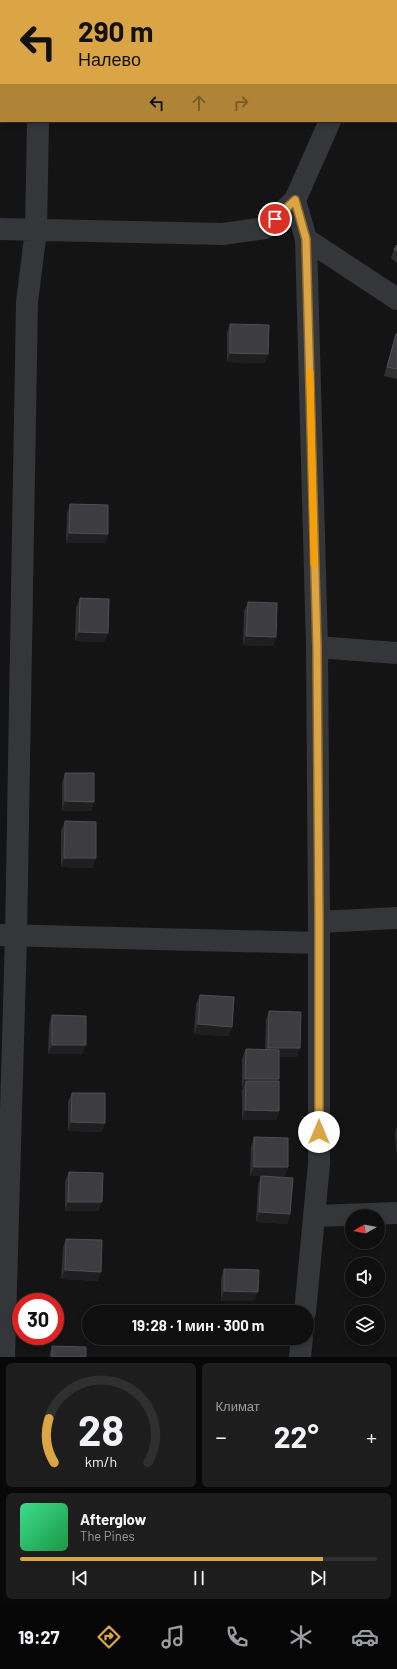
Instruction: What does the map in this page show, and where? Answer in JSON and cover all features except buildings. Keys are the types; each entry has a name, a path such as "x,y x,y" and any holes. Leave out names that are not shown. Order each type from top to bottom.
{"street":[{"path":"4,1357 8,936 27,302 36,230 38,122"},
{"path":"0,229 223,234 265,228 295,200 330,122"},
{"path":"295,200 306,239 317,647 319,1164 306,1305"},
{"path":"306,239 397,299"},
{"path":"317,647 397,653"},
{"path":"8,936 319,932 397,918"},
{"path":"315,1216 397,1213"},
{"path":"300,1357 301,1345"}],"slow traffic":[{"path":"310,372 314,564"}],"route":[{"path":"275,219 295,200 306,239 317,647 319,1132"}]}
